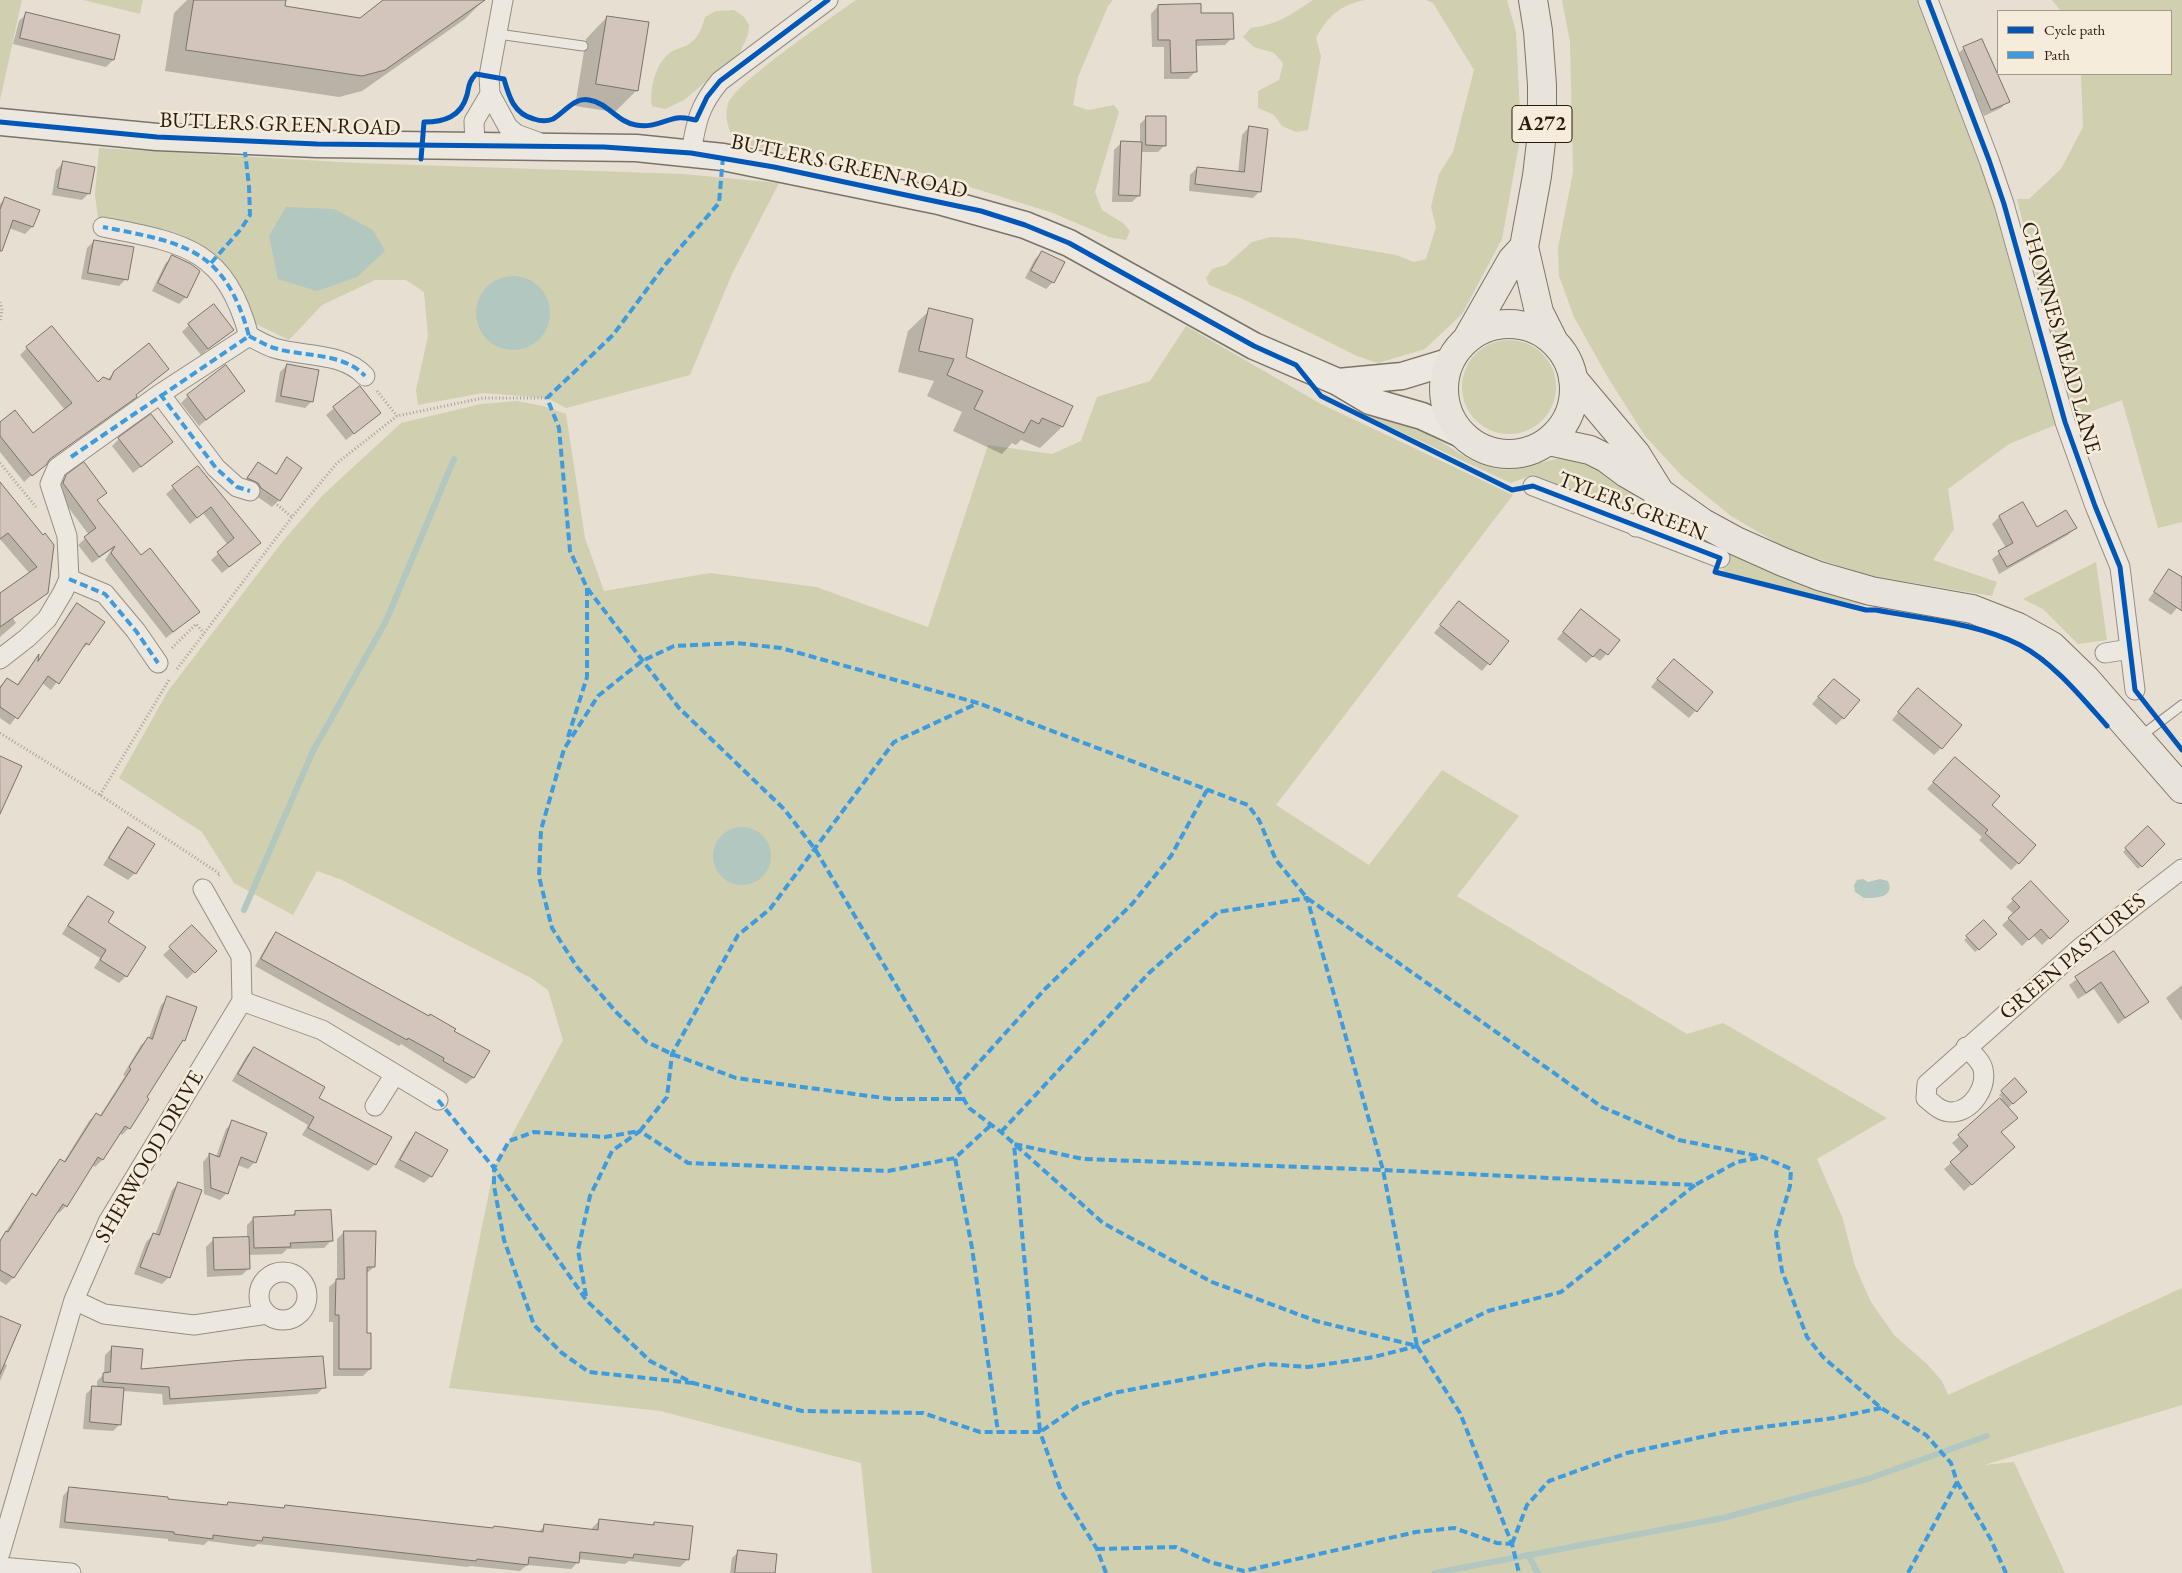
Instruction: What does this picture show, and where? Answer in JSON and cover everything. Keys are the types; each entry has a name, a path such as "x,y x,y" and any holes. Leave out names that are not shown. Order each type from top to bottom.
{"highway":[{"name":"A272","path":"1533,0 1538,31 1542,85 1542,133 1538,176 1524,247 1539,312 1554,342"},
{"name":"A272","path":"1467,339 1512,260 1524,247"},
{"path":"1501,324 1511,324 1538,331 1554,342 1566,359 1573,379 1574,396 1570,413 1561,429 1548,441 1532,451 1513,455 1494,453 1476,446 1460,434 1450,418 1444,400 1444,381 1448,362 1467,339 1483,329 1501,324"},
{"name":"TYLERS GREEN","path":"1573,379 1636,454 1662,494"},
{"name":"TYLERS GREEN","path":"1548,441 1590,450 1606,458 1626,473 1662,494 1703,523 1736,541 1818,576 1885,594 1972,609 2018,627 2052,646 2086,679 2182,788"}],"main road":[{"name":"BUTLERS GREEN ROAD","path":"0,122 157,137 317,144 636,148 691,153 774,167 938,201 1025,224 1069,243 1254,346 1338,382 1370,401 1422,416 1460,434"},
{"name":"BUTLERS GREEN ROAD","path":"1338,382 1402,376 1448,362"}],"street":[{"path":"503,0 489,76 490,94 508,127 516,134 556,147"},
{"path":"691,153 700,110 707,97 720,81 828,0"},
{"name":"CHOWNES MEAD LANE","path":"1928,0 2004,204 2065,422 2094,506 2120,567 2135,690"},
{"path":"474,145 474,122 490,94"},
{"path":"103,227 157,238 191,251 211,263 230,286 242,312 249,336 274,348 336,361 358,369 365,376"},
{"path":"0,659 27,638 47,619 69,580 67,536 52,495 50,484 57,468 160,394 249,336"},
{"path":"160,394 216,468 236,488 250,491"},
{"name":"TYLERS GREEN","path":"1533,486 1720,558"},
{"name":"TYLERS GREEN","path":"1636,527 1662,494"},
{"path":"69,580 105,594 136,631 158,663"},
{"path":"2105,653 2130,649"},
{"name":"GREEN PASTURES","path":"1966,1047 2080,948 2182,869"},
{"path":"203,889 241,956 242,1001 322,1030 438,1100"},
{"name":"SHERWOOD DRIVE","path":"0,1557 74,1300 108,1222 242,1001"},
{"path":"375,1106 395,1074"},
{"path":"74,1300 104,1314 194,1325 267,1314"},
{"path":"0,1557 71,1573"}],"lane":[{"path":"498,34 583,46"},
{"path":"2139,738 2182,705"}],"path":[{"path":"0,302 2,310 0,322"},
{"path":"365,376 397,416"},
{"path":"100,795 161,690 292,517 337,463 397,416 483,398 547,398"},
{"path":"0,463 35,508 52,495"},
{"path":"250,491 264,494 292,517"},
{"path":"184,634 196,624 204,633"},
{"path":"0,733 100,795 220,874 203,889"}],"green space":[{"path":"0,0 22,0 0,100"},
{"path":"83,0 143,0 140,14"},
{"path":"856,0 1113,0 1108,6 1078,77 1073,105 1088,110 1114,105 1119,112 1095,192 1102,210 1123,223 1130,231 1126,240 1109,237 1053,213 938,177 892,165 757,147 735,140 726,114 728,104 734,94 765,67"},
{"path":"1313,0 1365,0 1342,8 1325,23 1316,38 1321,56 1308,130 1296,132 1282,126 1274,115 1258,108 1258,91 1279,80 1283,63 1274,53 1254,47 1243,37 1251,28 1277,22"},
{"path":"1426,0 1507,0 1516,32 1521,133 1502,239 1462,314 1425,349 1378,363 1357,356 1243,299 1209,285 1206,278 1212,269 1226,265 1252,242 1270,237 1295,238 1396,255 1414,262 1426,259 1436,227 1431,207 1439,174 1453,152 1474,70 1433,3"},
{"path":"1562,0 1917,0 1994,207 2055,425 2009,444 1948,489 1954,529 1933,560 1997,582 1992,596 1872,576 1789,550 1731,516 1682,476 1645,436 1607,376 1574,317 1559,276 1558,248 1573,172 1570,42"},
{"path":"2052,0 2182,0 2182,522 2158,528 2122,400 2076,417 2051,334 2017,199 2029,199 2061,169 2083,127 2081,75 2172,75 2172,10 2060,10"},
{"path":"734,10 744,17 749,25 748,35 739,54 684,100 665,109 652,106 651,99 655,76 666,56 694,40 701,30 705,17 716,11"},
{"path":"99,148 357,163 683,174 779,183 732,274 690,375 566,408 547,398 483,393 418,405 416,390 428,336 424,292 406,280 375,280 322,305 289,340 254,323 244,292 202,248 155,227 98,218 95,194"},
{"path":"1186,326 1321,404 1513,495 1276,805 1369,865 1442,770 1519,816 1457,896 1687,1034 1723,1023 1887,1118 1817,1159 1843,1219 1855,1266 1871,1302 1894,1335 1927,1364 1942,1381 1948,1395 2182,1288 2182,1405 1984,1465 2014,1462 2065,1573 872,1573 861,1463 660,1411 449,1388 494,1168 563,1040 548,990 531,978 342,880 317,871 293,915 234,883 202,832 119,778 168,691 283,541 323,495 401,423 481,404 517,401 543,406 566,414 585,538 604,591 710,573 816,587 928,627 988,445 1052,454 1081,441 1097,397 1150,381"},
{"path":"1509,340 1527,344 1542,354 1552,369 1556,387 1552,405 1542,420 1527,430 1509,434 1491,430 1476,420 1466,405 1462,387 1466,369 1476,354 1491,344"},
{"path":"1359,409 1420,430 1467,458 1492,468 1502,470 1522,468 1561,458 1580,460 1596,467 1634,493 1635,507 1625,515 1527,477 1511,483 1358,412"},
{"path":"1672,522 1714,544 1866,604 1865,606 1789,590 1724,573 1722,564 1666,530 1667,525"},
{"path":"2096,562 2107,640 2078,644 2043,609 2023,599"}],"water":[{"path":"286,207 334,209 373,230 385,251 357,277 317,291 278,279 269,236"},
{"path":"513,276 534,282 544,292 550,313 544,334 534,344 513,350 492,344 482,334 476,313 482,292 492,282"},
{"path":"742,827 758,832 766,840 771,856 766,872 758,880 742,885 726,880 718,872 713,856 718,840 726,832"},
{"path":"1863,879 1868,882 1880,879 1888,881 1889,891 1883,896 1864,898 1855,892 1854,885 1857,880"}],"building":[{"path":"194,0 286,0 285,6 360,18 383,0 485,0 385,70 362,76 186,50"},
{"path":"1201,4 1201,13 1233,13 1234,39 1196,40 1197,72 1171,73 1170,40 1158,40 1158,5"},
{"path":"26,12 120,35 114,60 20,38"},
{"path":"607,16 649,22 638,91 596,84"},
{"path":"1982,39 2010,102 1991,110 1963,47"},
{"path":"1146,116 1166,116 1166,146 1146,145"},
{"path":"1249,126 1268,129 1261,192 1195,184 1197,167 1244,172"},
{"path":"1121,141 1142,142 1140,196 1119,195"},
{"path":"63,161 95,167 90,194 58,188"},
{"path":"5,197 40,210 33,227 13,220 2,251 0,251 0,210"},
{"path":"94,240 134,247 128,280 88,273"},
{"path":"1042,251 1065,262 1054,283 1031,271"},
{"path":"172,255 191,264 200,271 187,298 158,283"},
{"path":"214,304 234,330 208,349 188,324"},
{"path":"929,308 973,319 966,357 1073,406 1063,427 1042,418 1039,424 1031,420 1024,433 974,409 983,391 947,375 954,359 919,351"},
{"path":"52,326 98,382 103,377 110,380 114,371 149,343 169,369 136,395 137,397 50,459 46,465 32,476 0,436 0,422 15,410 33,433 72,403 26,347"},
{"path":"287,364 319,370 313,402 281,396"},
{"path":"226,365 245,391 206,420 187,395"},
{"path":"360,386 381,413 354,434 333,407"},
{"path":"151,414 173,442 141,467 118,438"},
{"path":"287,457 302,468 280,501 261,488 258,483 247,478 258,462 276,474"},
{"path":"84,462 107,493 97,500 141,555 150,548 200,612 173,632 111,553 115,546 99,557 84,537 96,528 63,483 66,475"},
{"path":"198,466 261,543 229,567 217,552 234,538 211,507 197,518 172,486"},
{"path":"0,482 43,535 45,533 54,545 48,593 0,627 0,593 37,567 8,533 0,539"},
{"path":"2023,502 2037,527 2066,510 2077,528 2007,567 1998,551 2013,543 1999,516"},
{"path":"2169,569 2182,577 2182,611 2154,592"},
{"path":"1459,601 1509,641 1490,665 1440,625"},
{"path":"77,603 105,622 89,645 86,643 59,684 48,676 18,719 0,707 0,688 7,678 18,685 39,654 38,661"},
{"path":"1581,609 1620,640 1608,655 1600,649 1593,657 1563,632"},
{"path":"1674,659 1713,692 1697,712 1657,679"},
{"path":"1834,679 1860,700 1844,719 1818,697"},
{"path":"1918,688 1962,725 1942,749 1898,712"},
{"path":"0,756 22,766 0,814"},
{"path":"1955,757 2000,796 1992,805 2036,845 2019,864 1985,833 1988,830 1933,782"},
{"path":"2148,826 2165,844 2142,867 2125,848"},
{"path":"128,827 155,844 136,874 109,858"},
{"path":"2031,881 2069,921 2050,939 2041,929 2029,940 2008,918 2020,907 2012,899"},
{"path":"88,896 114,912 108,922 146,947 127,977 100,960 106,950 68,926"},
{"path":"1984,920 1997,934 1979,950 1966,936"},
{"path":"192,925 217,951 195,973 169,947"},
{"path":"276,932 429,1016 430,1014 456,1029 454,1031 490,1051 474,1078 443,1061 444,1058 408,1038 407,1040 261,959"},
{"path":"2114,951 2149,1002 2125,1018 2101,982 2086,993 2075,977"},
{"path":"167,996 197,1007 185,1041 183,1040 147,1097 149,1099 130,1129 125,1126 103,1160 98,1157 67,1207 63,1204 14,1278 0,1270 0,1241 6,1231 8,1232 32,1193 36,1196 60,1159 65,1162 96,1113 101,1116 131,1069 129,1067 148,1037 152,1039"},
{"path":"254,1047 325,1087 319,1098 392,1137 376,1165 308,1128 314,1117 238,1074"},
{"path":"2015,1078 2027,1092 2013,1104 2001,1091"},
{"path":"2000,1098 2018,1118 2001,1132 2015,1147 1972,1185 1950,1162 1968,1146 1958,1135"},
{"path":"232,1120 267,1133 256,1163 241,1157 228,1194 211,1188 209,1153 219,1157"},
{"path":"416,1132 448,1150 432,1177 400,1160"},
{"path":"178,1182 202,1190 170,1278 140,1267 153,1233 159,1235"},
{"path":"331,1210 333,1241 290,1243 291,1247 254,1248 253,1217 295,1215 295,1211"},
{"path":"344,1231 376,1231 375,1267 367,1267 367,1333 371,1333 371,1369 339,1369 339,1315 335,1315 336,1279 344,1279"},
{"path":"249,1237 250,1269 214,1270 213,1238"},
{"path":"0,1316 21,1325 0,1374"},
{"path":"112,1346 143,1349 141,1369 243,1360 323,1356 326,1388 170,1399 169,1387 103,1382 103,1373 110,1372"},
{"path":"92,1386 124,1388 121,1425 90,1422"},
{"path":"69,1487 227,1505 228,1502 284,1508 285,1505 543,1532 544,1524 598,1530 599,1519 654,1525 654,1522 693,1526 689,1560 634,1554 633,1558 580,1552 579,1563 529,1557 528,1565 263,1537 262,1541 213,1535 213,1539 174,1534 174,1532 65,1522"},
{"path":"738,1550 777,1554 775,1573 735,1573"}],"waterway":[{"path":"244,910 313,751 386,621 454,459"},
{"path":"1435,1573 1723,1518 1868,1479 1987,1436"},
{"path":"1528,1555 1538,1573"}],"marked path":[{"path":"211,263 241,229 250,215 245,152"},
{"path":"723,157 719,203 665,265 613,335 547,398 559,428 570,551 587,588 679,708 784,809 815,849 969,1108 1001,1132 1103,1223 1212,1282 1316,1321 1417,1346 1460,1413 1512,1544 1519,1573"},
{"path":"71,457 249,336 239,307 227,284 214,267 197,254 157,238 103,227"},
{"path":"249,336 274,348 322,356 346,363 356,368 365,376"},
{"path":"160,394 216,468 237,487 250,491"},
{"path":"69,579 105,594 136,631 158,663"},
{"path":"568,737 587,677 587,588"},
{"path":"963,1099 891,1099 736,1078 672,1054 647,1042 617,1013 577,967 552,928 539,877 541,830 564,749 598,696 642,661 674,646 736,643 781,648 978,703 1248,805 1259,820 1276,860 1307,898 1602,1107 1679,1140 1763,1157 1791,1169 1790,1186 1776,1233 1782,1271 1807,1337 1823,1357 1881,1408 1926,1435 1951,1463 1957,1482 1908,1573"},
{"path":"693,1383 589,1372 562,1353 534,1325 504,1240 494,1186 494,1168 509,1141 534,1132 605,1137 640,1131 667,1097 672,1054 738,935 770,909 894,742 978,703"},
{"path":"956,1088 1045,989 1132,904 1171,856 1207,790"},
{"path":"1001,1132 1149,973 1218,912 1307,898 1383,1170 1417,1346"},
{"path":"438,1100 494,1168 587,1301 650,1361 693,1383 802,1411 923,1413 980,1432 1040,1432 1061,1491 1097,1549 1106,1573"},
{"path":"990,1126 955,1158 972,1248 998,1432"},
{"path":"586,1296 578,1250 590,1196 612,1151 640,1131 688,1163 888,1171 955,1158"},
{"path":"1695,1185 1561,1292 1488,1311 1417,1346 1374,1357 1308,1367 1266,1364 1113,1393 1078,1406 1040,1432 1014,1144 1083,1159 1383,1170 1695,1185 1737,1162 1758,1158"},
{"path":"1512,1544 1527,1505 1549,1481 1627,1453 1725,1432 1834,1418 1881,1408"},
{"path":"1957,1482 1990,1538 2006,1573"},
{"path":"1097,1549 1176,1547 1210,1562 1244,1571 1416,1532 1454,1528 1497,1543 1512,1544"}],"cycle path":[{"path":"421,159 424,122 438,121 451,117 456,113 461,108 471,81 476,74 504,79 513,104 527,117 536,120 553,119 574,103 584,100 596,102 623,120 636,125 652,125 679,118 696,120 707,97 720,81 828,0"},
{"path":"1928,0 2004,204 2065,422 2095,506 2120,567 2135,690 2182,750"},
{"path":"0,122 157,137 317,144 604,147 691,153 774,167 981,211 1025,225 1069,243 1254,346 1296,365 1321,396 1512,490 1533,486 1720,558 1715,572 1866,610 1931,619 1968,627 2020,645 2056,671 2107,726"}]}
